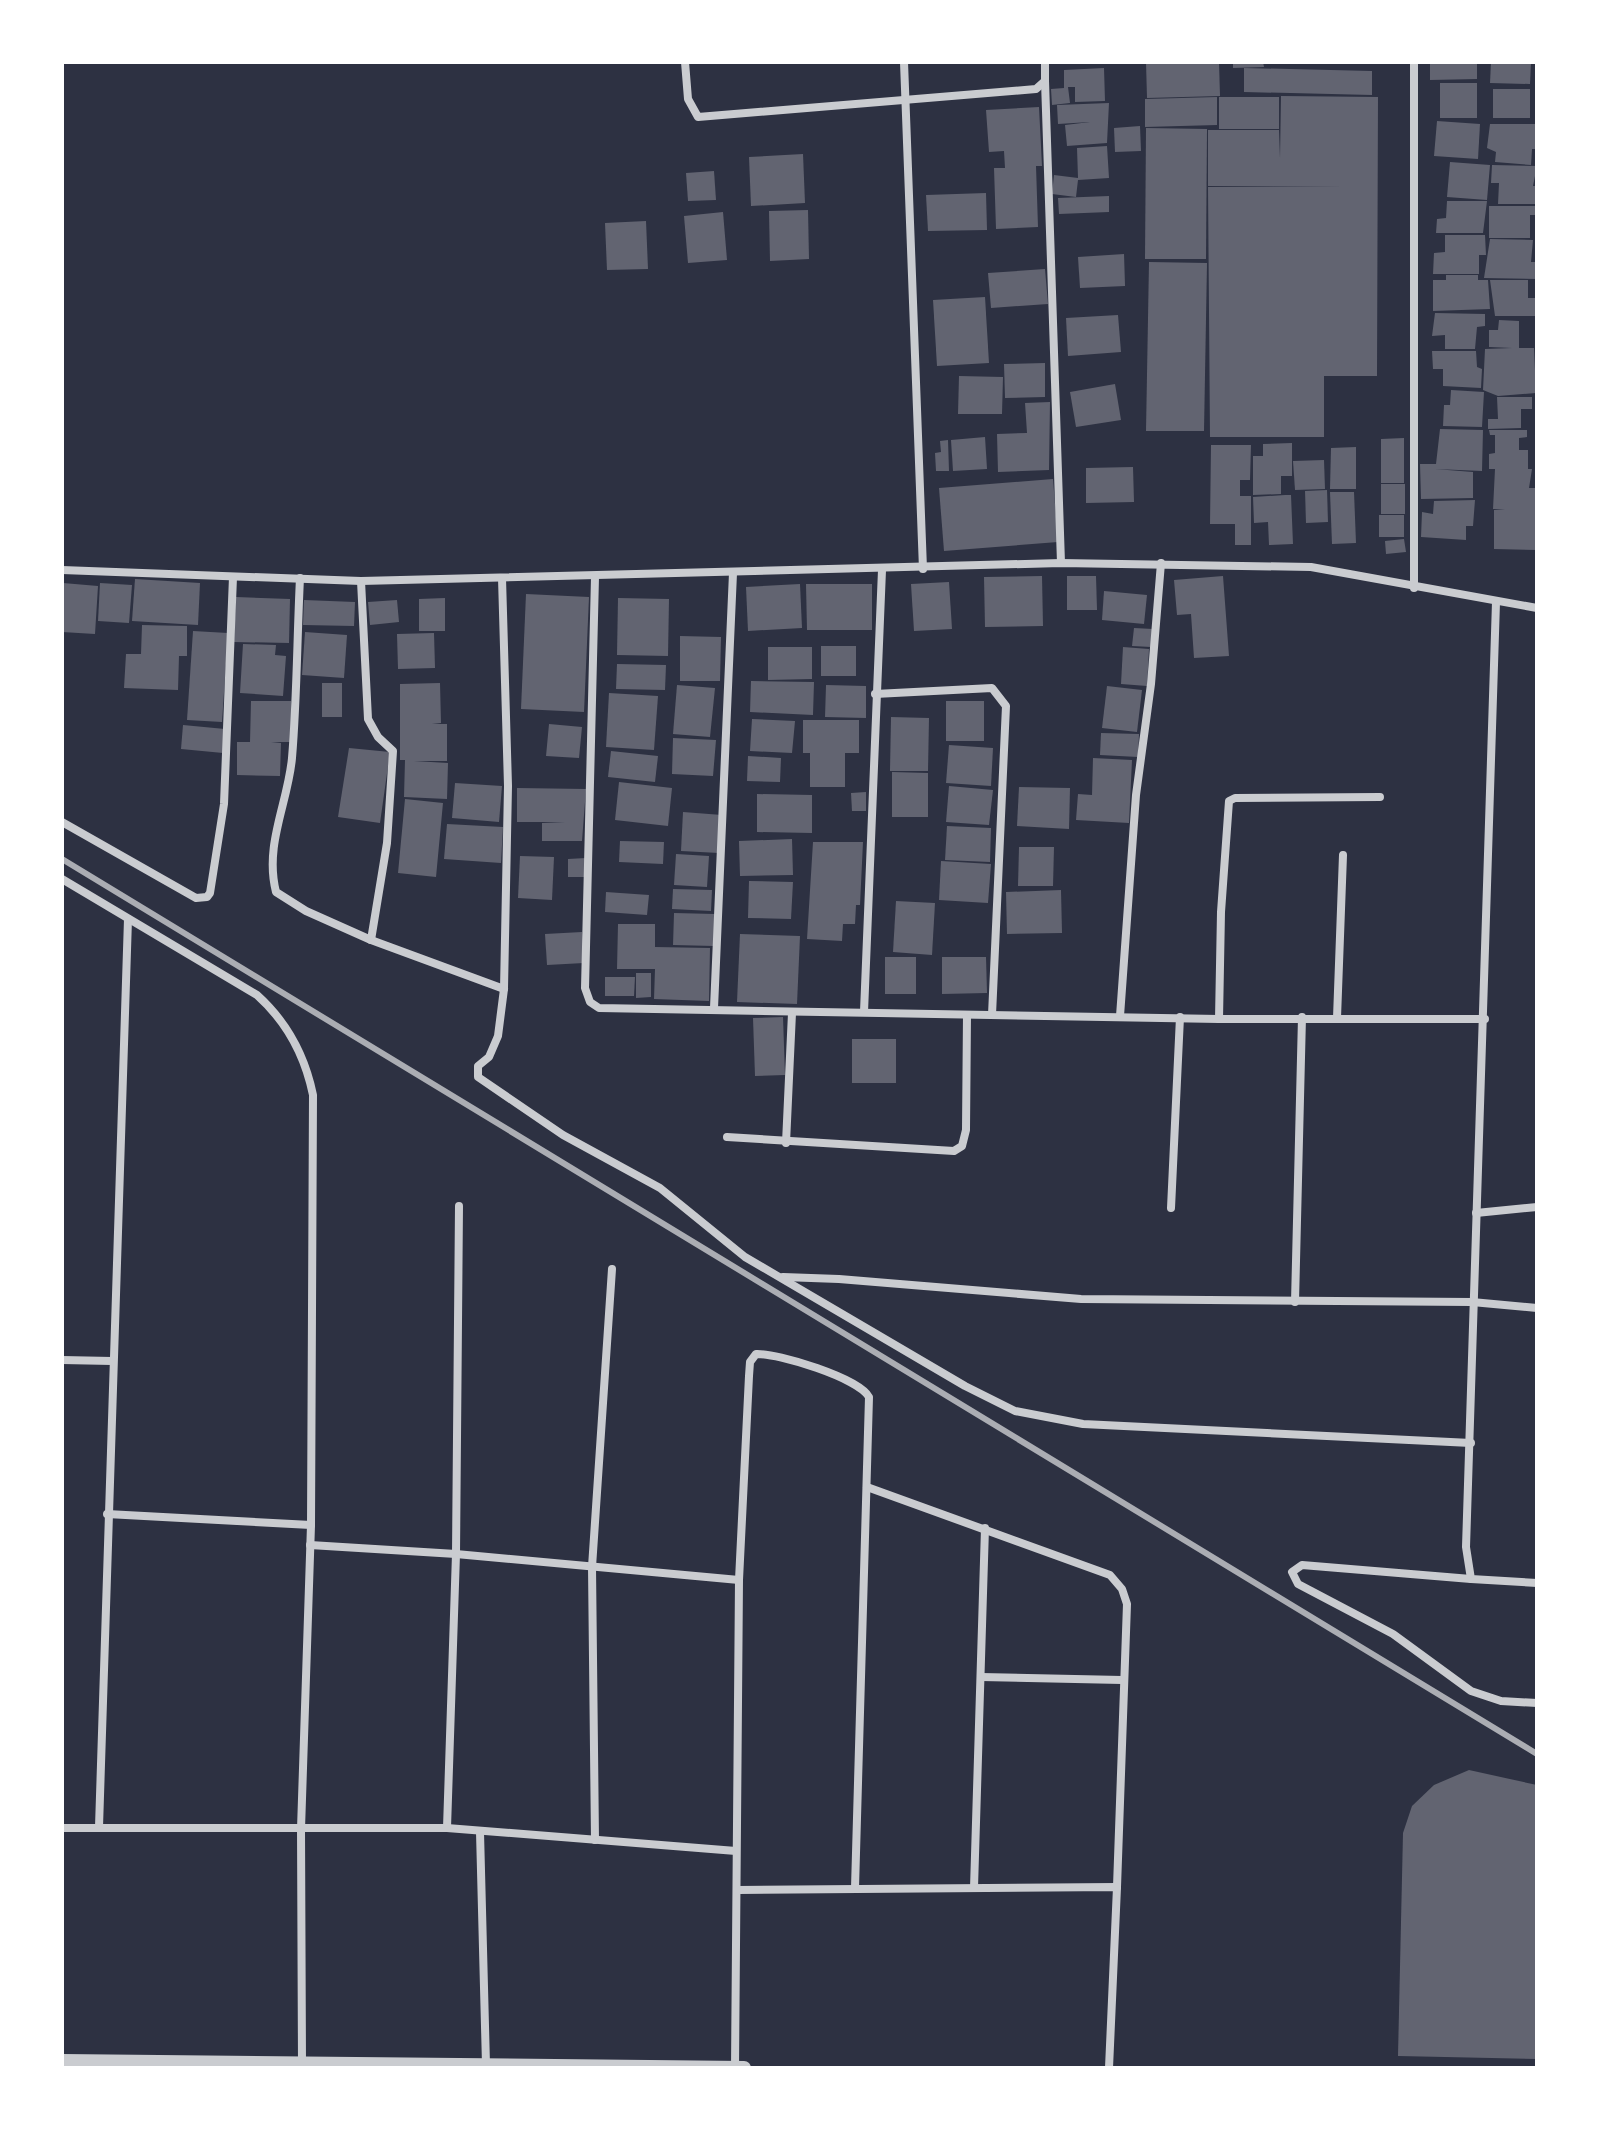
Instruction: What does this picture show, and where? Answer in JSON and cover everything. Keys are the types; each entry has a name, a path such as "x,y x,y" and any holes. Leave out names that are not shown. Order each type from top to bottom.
{"street":[{"path":"685,62 688,99 698,117 1036,89 1045,81"},
{"path":"904,62 923,569"},
{"path":"1045,62 1061,563"},
{"path":"1414,62 1414,588"},
{"path":"1120,1016 1136,795 1151,684 1161,563"},
{"path":"62,570 361,581 1161,563 1311,567 1537,608"},
{"path":"864,1012 882,570"},
{"path":"714,1008 733,573"},
{"path":"62,822 196,898 207,897 210,893 224,804 233,577"},
{"path":"595,577 586,995 599,1008 1219,1019 1485,1019"},
{"path":"300,578 292,762 277,816 272,878 276,892 286,901 371,940 504,989"},
{"path":"502,578 508,786 504,989 498,1036 489,1057 478,1066 478,1077 563,1135 660,1188 730,1246 965,1386 1015,1411 1083,1424 1471,1443"},
{"path":"361,581 368,719 378,737 393,751 387,843 371,940"},
{"path":"1471,1579 1464,1513 1471,1443 1472,1302 1485,1019 1496,602"},
{"path":"875,694 992,688 1006,706 992,1015"},
{"path":"1219,1019 1221,912 1229,801 1235,798 1380,797"},
{"path":"1337,1018 1343,855"},
{"path":"62,879 257,995 277,1013 307,1067 313,1095 311,1525 301,1829 302,2064"},
{"path":"99,1827 128,919"},
{"path":"786,1143 792,1013"},
{"path":"727,1137 945,1152 962,1146 966,1130 967,1015"},
{"path":"1171,1208 1180,1017"},
{"path":"1295,1302 1302,1017"},
{"path":"447,1828 456,1554 459,1206"},
{"path":"1476,1213 1537,1207"},
{"path":"595,1840 592,1567 612,1269"},
{"path":"780,1277 1081,1299 1472,1302 1537,1308"},
{"path":"735,2068 739,1580 750,1362 756,1354 788,1360 854,1383 865,1390 870,1407 855,1888"},
{"path":"62,1360 112,1361"},
{"path":"867,1487 1110,1575 1122,1589 1127,1604 1109,2068"},
{"path":"107,1514 311,1525"},
{"path":"974,1888 985,1528"},
{"path":"310,1545 456,1554 739,1580"},
{"path":"1537,1583 1302,1565 1292,1572 1298,1584 1393,1634 1471,1691 1501,1701 1537,1703"},
{"path":"981,1677 1122,1680"},
{"path":"62,1828 447,1828 736,1851"},
{"path":"480,1832 486,2065"},
{"path":"738,1890 1117,1887"},
{"path":"62,2061 744,2068"}],"building":[{"path":"1146,62 1219,62 1220,96 1147,98"},
{"path":"1233,62 1263,62 1264,67 1233,68"},
{"path":"1430,62 1477,62 1477,79 1430,80"},
{"path":"1491,62 1531,62 1530,84 1490,83"},
{"path":"1104,68 1105,101 1075,102 1075,87 1068,87 1070,103 1052,105 1051,89 1064,88 1064,70"},
{"path":"1244,68 1372,71 1372,95 1244,92"},
{"path":"1440,83 1477,83 1477,118 1440,118"},
{"path":"1493,89 1530,89 1530,118 1493,118"},
{"path":"1281,96 1378,97 1377,376 1324,376 1324,437 1210,437 1208,187 1344,186 1208,186 1208,130 1279,130 1280,158"},
{"path":"1217,97 1217,125 1145,127 1145,99"},
{"path":"1219,97 1279,97 1279,129 1219,129"},
{"path":"1109,103 1107,143 1067,146 1065,125 1090,122 1058,124 1057,105"},
{"path":"1039,107 1042,166 1036,166 1038,227 996,229 994,168 1005,168 1004,151 989,152 986,110"},
{"path":"1437,121 1480,124 1478,159 1434,156"},
{"path":"1490,124 1537,124 1537,149 1532,149 1531,165 1495,162 1496,152 1487,148"},
{"path":"1140,126 1141,151 1115,152 1114,128"},
{"path":"1146,128 1207,129 1206,259 1145,259"},
{"path":"1107,146 1109,178 1078,180 1076,197 1052,194 1054,175 1078,178 1077,148"},
{"path":"803,154 805,203 751,206 749,157"},
{"path":"1450,162 1490,165 1487,200 1447,197"},
{"path":"1492,165 1537,166 1533,186 1537,186 1537,204 1498,204 1499,183 1491,183"},
{"path":"714,171 716,200 688,201 686,173"},
{"path":"986,193 987,230 928,231 926,195"},
{"path":"1109,196 1109,212 1059,214 1058,198"},
{"path":"1447,201 1487,201 1483,233 1436,233 1437,219 1446,218"},
{"path":"1489,206 1537,206 1537,215 1530,215 1530,238 1489,238"},
{"path":"808,210 809,259 770,261 769,211"},
{"path":"723,212 727,260 688,263 684,216"},
{"path":"646,221 648,269 607,270 605,223"},
{"path":"1445,235 1485,235 1486,255 1479,255 1479,274 1433,274 1434,253 1445,252"},
{"path":"1490,239 1533,240 1531,262 1537,262 1537,279 1484,278"},
{"path":"1124,254 1125,286 1080,288 1078,257"},
{"path":"1149,262 1207,263 1204,431 1146,431"},
{"path":"1045,269 1048,304 991,308 988,273"},
{"path":"1446,275 1478,275 1478,280 1488,280 1490,309 1433,311 1433,280 1446,280"},
{"path":"1490,280 1528,280 1528,298 1536,298 1536,316 1495,316"},
{"path":"985,297 989,363 937,366 933,300"},
{"path":"1435,313 1485,314 1485,326 1477,327 1475,349 1445,349 1445,335 1432,336"},
{"path":"1118,315 1121,352 1068,356 1066,318"},
{"path":"1499,320 1519,321 1519,348 1534,348 1536,393 1498,396 1483,390 1485,349 1512,348 1489,347 1489,330 1498,330"},
{"path":"1432,351 1476,351 1477,367 1482,369 1481,388 1443,386 1443,369 1433,369"},
{"path":"1045,363 1045,397 1005,398 1004,364"},
{"path":"959,376 1003,377 1002,414 958,414"},
{"path":"1115,384 1121,420 1076,427 1070,392"},
{"path":"1451,390 1484,392 1482,427 1443,426 1444,405 1450,405"},
{"path":"1497,397 1532,397 1532,409 1521,409 1521,428 1488,429 1488,419 1498,419"},
{"path":"1050,402 1049,470 998,472 997,434 1027,433 1025,403"},
{"path":"1440,429 1483,430 1482,471 1435,469 1473,472 1473,498 1421,499 1420,464 1436,464"},
{"path":"1489,430 1527,430 1527,437 1519,438 1519,450 1528,450 1528,469 1532,469 1529,488 1535,488 1537,550 1494,549 1494,510 1505,509 1493,509 1495,469 1489,469 1489,454 1495,453 1495,435 1490,435"},
{"path":"985,437 987,469 953,471 951,440"},
{"path":"1404,438 1404,483 1381,483 1381,439"},
{"path":"948,440 949,471 936,471 935,453 941,452 940,441"},
{"path":"1292,443 1292,476 1281,476 1281,494 1253,495 1253,456 1263,456 1263,444"},
{"path":"1211,445 1251,445 1250,480 1240,480 1240,496 1251,496 1251,545 1235,545 1235,524 1210,524"},
{"path":"1356,447 1356,489 1330,489 1331,448"},
{"path":"1324,460 1325,489 1295,490 1293,461"},
{"path":"1133,467 1134,502 1086,503 1086,468"},
{"path":"1053,479 1058,542 944,551 939,488"},
{"path":"1381,484 1405,484 1405,514 1381,514"},
{"path":"1327,490 1328,522 1306,523 1305,491"},
{"path":"1330,492 1354,492 1356,543 1332,544"},
{"path":"1291,495 1293,544 1269,545 1268,522 1254,523 1253,497"},
{"path":"1475,500 1473,526 1466,526 1466,540 1421,537 1422,512 1433,514 1434,501"},
{"path":"1379,515 1404,515 1404,537 1379,537"},
{"path":"1404,539 1406,552 1386,554 1385,541"},
{"path":"1042,576 1043,626 985,627 984,577"},
{"path":"1067,576 1096,576 1097,610 1067,610"},
{"path":"1223,576 1229,656 1194,658 1191,614 1177,615 1174,580"},
{"path":"135,579 200,583 198,625 132,621"},
{"path":"949,582 952,629 914,631 911,584"},
{"path":"63,583 98,586 95,634 62,632"},
{"path":"100,583 132,585 129,623 98,621"},
{"path":"800,584 802,628 748,631 746,587"},
{"path":"806,584 872,584 872,630 807,630"},
{"path":"1104,591 1147,595 1144,624 1102,620"},
{"path":"526,594 589,597 584,712 521,709"},
{"path":"236,597 290,599 289,643 234,642"},
{"path":"445,598 445,631 419,631 419,599"},
{"path":"618,598 669,599 668,656 617,655"},
{"path":"304,600 355,602 354,626 303,625"},
{"path":"397,600 399,622 370,625 368,602"},
{"path":"142,625 187,626 187,656 179,656 178,690 124,688 126,654 141,654"},
{"path":"1134,628 1153,629 1151,647 1132,646"},
{"path":"193,631 228,633 222,722 187,720"},
{"path":"305,632 347,635 344,678 302,675"},
{"path":"434,633 435,668 398,669 397,634"},
{"path":"680,636 721,637 720,681 680,681"},
{"path":"243,644 276,645 275,655 286,656 283,696 240,693"},
{"path":"821,646 856,646 856,676 821,676"},
{"path":"768,647 812,647 812,679 768,680"},
{"path":"1123,647 1149,649 1147,686 1121,684"},
{"path":"617,664 666,665 665,690 616,689"},
{"path":"751,681 814,682 813,715 750,712"},
{"path":"322,683 342,683 342,717 322,717"},
{"path":"440,683 441,723 432,724 447,724 447,761 414,761 448,763 447,799 404,797 405,760 400,760 400,684"},
{"path":"677,685 715,688 710,737 673,734"},
{"path":"826,685 866,686 866,718 825,717"},
{"path":"1107,686 1142,690 1137,732 1102,728"},
{"path":"609,693 658,696 654,750 606,747"},
{"path":"251,701 291,701 291,742 271,742 281,743 280,776 237,775 237,742 250,742"},
{"path":"946,701 984,701 984,741 946,741"},
{"path":"891,717 929,718 928,771 890,771"},
{"path":"752,719 795,721 792,753 750,751"},
{"path":"803,720 859,720 859,753 845,753 845,787 810,787 810,753 803,753"},
{"path":"549,724 582,727 579,758 546,756"},
{"path":"183,725 225,729 223,753 181,749"},
{"path":"1101,733 1139,734 1138,757 1100,755"},
{"path":"673,738 716,740 713,776 672,774"},
{"path":"949,745 993,748 991,786 946,783"},
{"path":"349,748 390,752 380,823 338,817"},
{"path":"611,751 658,756 655,782 608,777"},
{"path":"748,756 781,758 780,782 747,781"},
{"path":"1093,758 1132,760 1129,823 1076,820 1078,794 1092,795"},
{"path":"892,772 928,773 928,817 892,817"},
{"path":"619,782 672,788 668,826 615,820"},
{"path":"455,783 502,786 499,822 452,818"},
{"path":"949,786 993,790 989,825 946,822"},
{"path":"1019,787 1070,788 1069,829 1017,826"},
{"path":"517,788 586,789 582,841 542,841 542,823 565,822 517,822"},
{"path":"866,792 866,811 852,811 851,793"},
{"path":"757,794 812,795 812,833 757,832"},
{"path":"405,799 443,803 436,877 398,873"},
{"path":"683,812 722,815 719,853 681,851"},
{"path":"447,824 503,827 501,863 444,859"},
{"path":"947,826 991,828 990,862 945,860"},
{"path":"792,839 793,875 740,876 739,841"},
{"path":"620,841 664,842 663,864 619,862"},
{"path":"813,842 863,842 860,905 856,905 855,924 843,924 842,941 807,939"},
{"path":"1019,847 1054,847 1053,886 1018,886"},
{"path":"676,854 709,856 707,887 674,885"},
{"path":"520,856 554,857 552,900 518,898"},
{"path":"586,858 587,877 568,877 568,859"},
{"path":"941,861 991,864 988,903 939,900"},
{"path":"749,881 793,882 791,919 748,918"},
{"path":"673,889 712,890 711,911 672,909"},
{"path":"1061,890 1062,933 1007,934 1006,892"},
{"path":"606,892 649,895 647,915 605,912"},
{"path":"896,901 935,903 932,955 893,952"},
{"path":"674,913 715,914 714,946 673,945"},
{"path":"618,924 655,924 655,947 710,948 709,1001 654,999 655,969 617,969"},
{"path":"582,932 584,963 547,965 545,934"},
{"path":"740,934 800,936 797,1004 737,1002"},
{"path":"885,957 916,957 916,994 885,994"},
{"path":"942,957 986,957 987,993 942,994"},
{"path":"636,973 651,973 651,997 636,998"},
{"path":"605,977 635,977 634,996 605,996"},
{"path":"783,1017 785,1075 755,1076 753,1018"},
{"path":"852,1039 896,1039 896,1083 852,1083"},
{"path":"1469,1770 1537,1785 1537,2059 1398,2056 1403,1833 1412,1806 1434,1785"}],"railway":[{"path":"62,859 1537,1754"}]}
